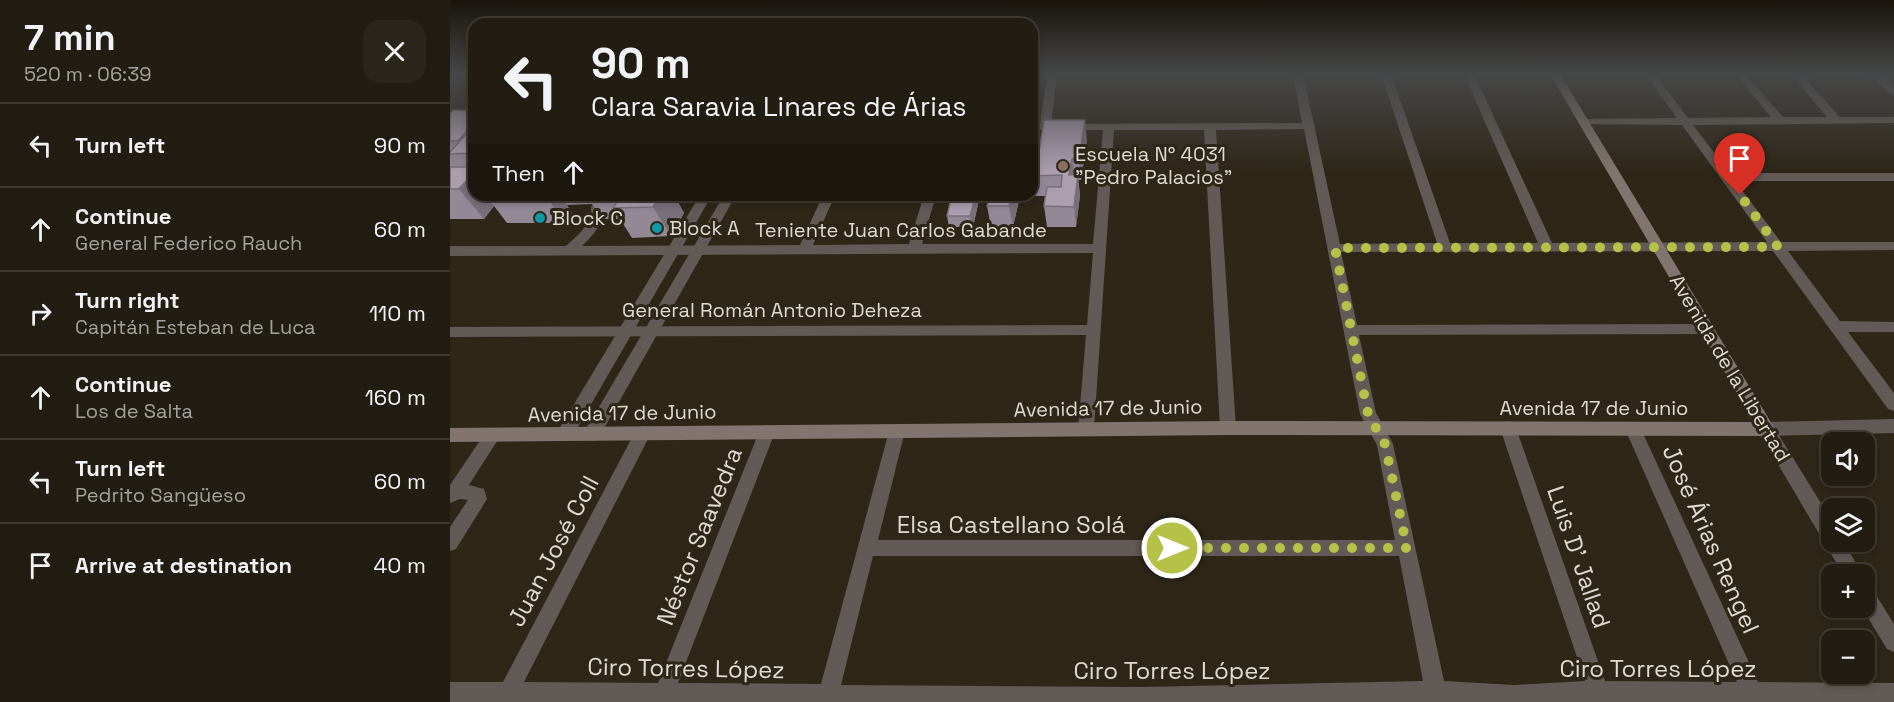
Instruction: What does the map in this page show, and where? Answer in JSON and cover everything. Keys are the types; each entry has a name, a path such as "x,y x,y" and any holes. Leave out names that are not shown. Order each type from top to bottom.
{"main road":[{"name":"Avenida de la Libertad","path":"1575,107 1766,429"},
{"name":"Avenida 17 de Junio","path":"450,435 1228,428 1766,429"}],"street":[{"path":"1045,127 1048,107"},
{"path":"1305,107 1368,414 1385,444 1437,697"},
{"path":"1397,107 1445,248"},
{"path":"1484,107 1547,247"},
{"path":"1674,107 1894,405"},
{"path":"1768,107 1779,120"},
{"path":"1825,107 1837,120"},
{"path":"450,130 468,113"},
{"path":"1584,122 1894,120"},
{"path":"1038,127 1309,126"},
{"path":"1086,429 1109,127"},
{"path":"1210,127 1228,428"},
{"path":"1728,177 1894,177"},
{"path":"569,251 586,235 598,216 597,207 602,201"},
{"path":"565,434 702,201"},
{"path":"592,434 727,201"},
{"path":"804,250 826,201"},
{"path":"914,249 928,201"},
{"path":"1335,248 1894,246"},
{"name":"Teniente Juan Carlos Gabande","path":"450,251 1100,248"},
{"path":"1837,326 1894,327"},
{"path":"1351,330 1707,329"},
{"name":"General Román Antonio Deheza","path":"450,332 1094,330"},
{"path":"1766,429 1894,426"},
{"name":"Luis D' Jallad","path":"1508,428 1600,696"},
{"name":"José Árias Rengel","path":"1634,429 1754,698"},
{"name":"Avenida de la Libertad","path":"1766,429 1821,520"},
{"path":"828,695 897,430"},
{"name":"Néstor Saavedra","path":"664,693 767,432"},
{"name":"Juan José Coll","path":"508,693 643,433"},
{"path":"453,495 493,435"},
{"path":"450,543 478,499 478,494 474,491 453,495"},
{"name":"Elsa Castellano Solá","path":"866,548 1407,548"},
{"path":"1875,611 1894,642"},
{"name":"Ciro Torres López","path":"450,692 828,695 990,699 1514,695 1754,698 1894,693"}],"building":[{"path":"453,110 468,111 468,130 458,141 450,141 450,114"},
{"path":"1044,120 1085,120 1079,159 1072,159 1069,175 1078,174 1074,207 1044,206 1047,187 1061,187 1062,175 1038,176 1038,158"},
{"path":"468,132 468,153 450,154"},
{"path":"450,167 468,167 468,179 459,189 450,189"},
{"path":"617,201 656,201 653,207 613,208"},
{"path":"951,201 974,201 970,216 947,216"},
{"path":"988,201 1010,201 1009,206 987,206"}],"place":[{"name":"Escuela N° 4031 \"Pedro Palacios\"","path":"1063,166"},
{"name":"Block C","path":"540,218"},
{"name":"Block A","path":"657,228"}],"route":[{"path":"1172,548 1407,548 1385,444 1368,414 1335,248 1778,247 1740,195"}]}
